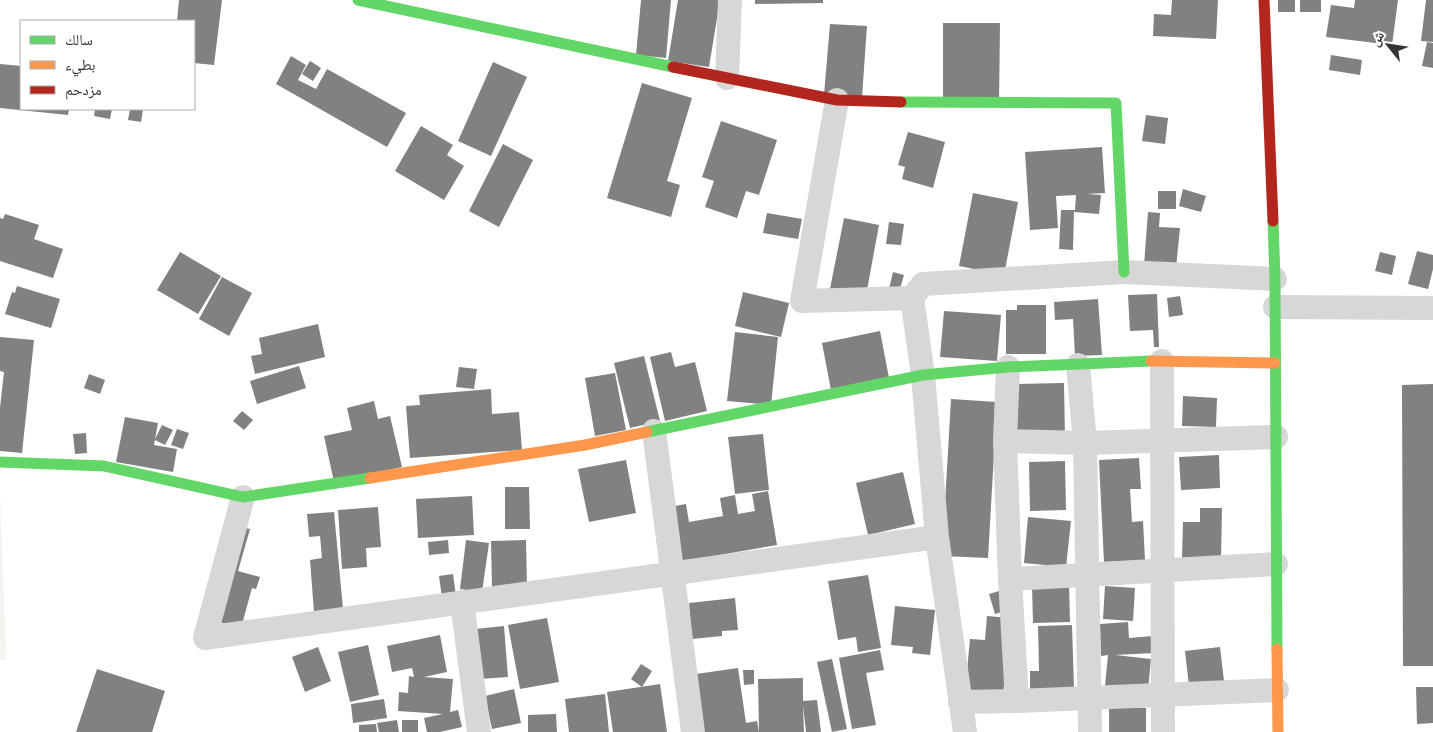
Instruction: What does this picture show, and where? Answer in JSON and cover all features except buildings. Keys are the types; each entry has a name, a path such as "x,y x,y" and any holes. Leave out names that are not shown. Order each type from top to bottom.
{"street":[{"path":"358,0 408,6 727,78 837,100 961,103 1116,103 1124,272"},
{"path":"727,78 730,0"},
{"path":"1264,0 1276,278 1278,732"},
{"path":"837,100 802,301 912,298"},
{"path":"965,732 937,537 923,374 912,298 923,284 1124,272 1276,278"},
{"path":"1275,307 1433,308"},
{"path":"0,462 104,466 243,498 585,445 923,374 1008,367 1162,361 1275,363"},
{"path":"1162,361 1163,732"},
{"path":"1078,365 1085,443 1090,732"},
{"path":"1008,367 1005,441 1017,701"},
{"path":"654,431 692,732"},
{"path":"1005,441 1085,443 1276,437"},
{"path":"243,498 206,638 937,537"},
{"path":"1010,579 1276,564"},
{"path":"462,602 479,732"},
{"path":"960,702 1278,690"}],"shaded area":[{"path":"0,494 6,660 0,660"}],"traffic: fast":[{"path":"358,0 673,67"},
{"path":"901,102 1116,103 1124,272"},
{"path":"1273,221 1277,649"},
{"path":"647,432 923,375 1008,367 1151,361"},
{"path":"0,462 104,466 243,497 370,478"}],"traffic: slow":[{"path":"1151,361 1275,363"},
{"path":"370,478 585,445 647,432"},
{"path":"1277,649 1278,732"}],"traffic: jam":[{"path":"1264,0 1273,221"},
{"path":"673,67 837,100 901,102"}]}
